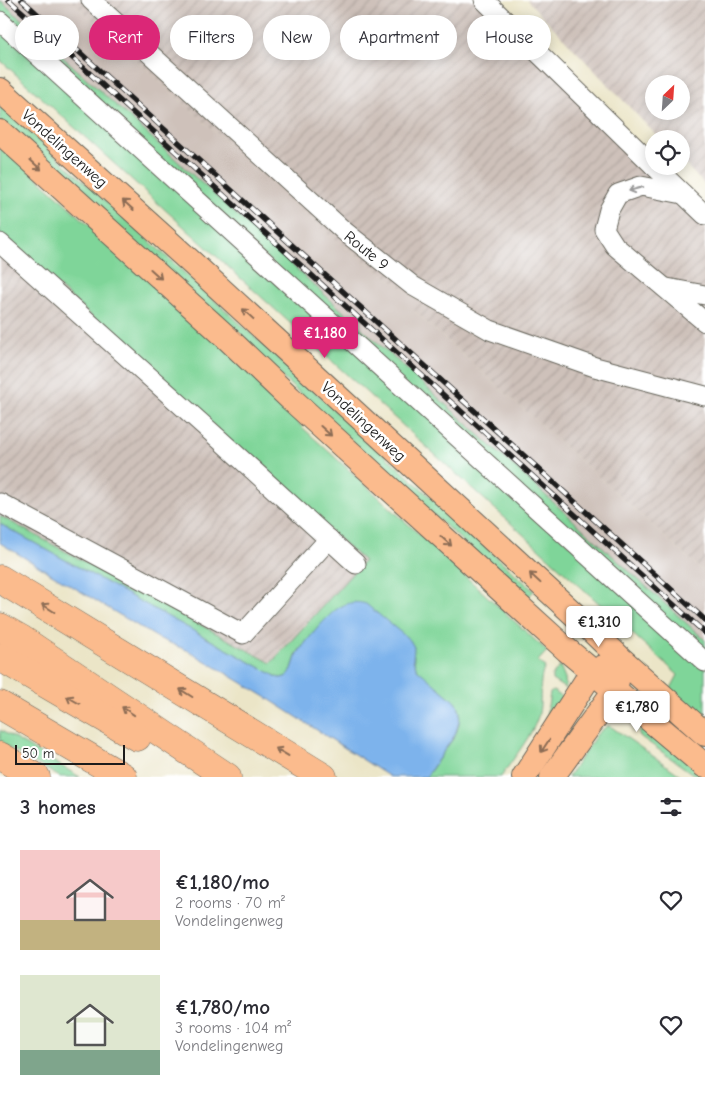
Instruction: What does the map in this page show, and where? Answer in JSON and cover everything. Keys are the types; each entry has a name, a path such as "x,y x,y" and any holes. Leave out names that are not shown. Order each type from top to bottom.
{"highway":[{"path":"0,579 324,777"},
{"path":"0,627 29,644 227,777"},
{"path":"0,657 206,777"},
{"path":"0,705 123,777"},
{"path":"0,756 36,777"}],"main road":[{"name":"Vondelingenweg","path":"0,90 192,263 622,660 705,734"},
{"name":"Vondelingenweg","path":"0,132 548,633 705,766"},
{"path":"524,777 592,672 622,660"},
{"path":"552,777 615,690 622,660"},
{"path":"592,722 615,713 642,713"}],"lane":[{"name":"Route 9","path":"91,0 344,231 413,286 490,330 595,367 705,396"},
{"path":"484,0 645,157"},
{"path":"0,21 705,662"},
{"path":"663,175 705,215"},
{"path":"683,194 641,186 618,194 609,210 604,229 615,246 705,322"},
{"path":"0,243 356,564"},
{"path":"665,288 705,295"},
{"path":"0,503 243,634 329,540"}],"shaded area":[{"path":"0,0 70,0 89,17 89,60 136,60 326,233 420,301 414,311 705,573 705,653 53,60 79,60 79,15 15,15 15,26 0,12"},
{"path":"70,0 486,0 501,15 467,15 467,60 547,60 645,155 645,175 665,175 705,214 705,573 413,310 420,301 326,233 136,60 160,60 160,15 89,15 89,17"},
{"path":"527,0 705,0 705,185 690,169 690,130 651,130 551,25 551,15 541,15"},
{"path":"0,234 364,561 272,663 0,516"}],"green space":[{"path":"0,0 17,15 15,15 15,30 0,16"},
{"path":"0,26 15,40 15,60 37,60 705,667 705,722 670,690 678,675 0,60"},
{"path":"48,60 66,60 705,640 705,657"},
{"path":"0,105 534,591 526,599 0,121"},
{"path":"0,144 274,393 303,428 547,651 538,661 545,667 541,679 538,717 527,740 501,777 426,777 454,737 459,725 460,712 453,700 423,676 414,663 414,655 315,631 297,653 291,672 286,677 279,678 0,524 0,516 271,663 364,561 0,234"},
{"path":"560,666 565,678 566,689 552,680 552,676"},
{"path":"553,691 565,699 545,724 550,693"},
{"path":"644,724 705,777 697,777 641,737 639,732"},
{"path":"607,726 610,726 683,777 568,777 597,734"},
{"path":"0,730 80,777 60,777 0,743"}],"water":[{"path":"0,524 279,678 289,674 301,648 335,610 350,603 366,604 410,640 414,647 413,660 417,669 458,706 460,713 455,735 426,777 390,777 264,696 189,651 158,638 0,543"}],"railway":[{"path":"9,0 705,633"},
{"path":"22,0 705,620"}]}
